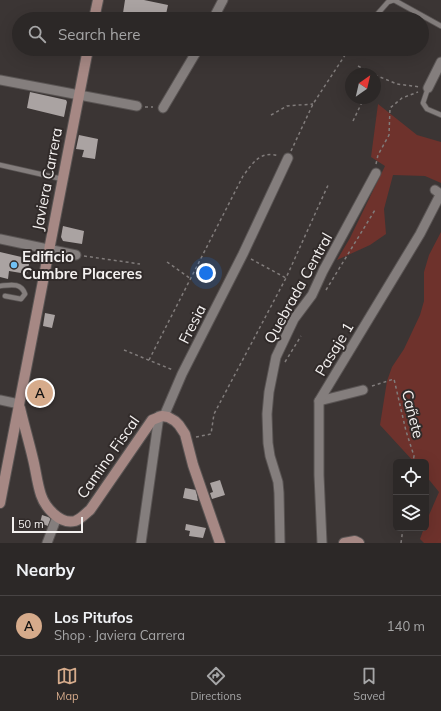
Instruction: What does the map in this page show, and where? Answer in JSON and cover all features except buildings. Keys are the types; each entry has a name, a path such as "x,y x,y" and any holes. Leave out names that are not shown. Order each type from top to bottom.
{"street":[{"path":"95,12 98,0"},
{"path":"217,12 223,0"},
{"name":"Javiera Carrera","path":"0,502 87,56"},
{"path":"163,108 194,56"},
{"path":"428,88 441,62"},
{"path":"0,80 136,106"},
{"name":"Fresia","path":"141,543 162,416 288,158"},
{"name":"Quebrada Central","path":"280,543 278,482 270,456 267,414 269,392 276,357 294,319 312,295 323,271 376,173"},
{"name":"Pasaje 1","path":"319,401 420,234 440,196 435,190"},
{"path":"0,239 76,255"},
{"path":"322,543 319,475 319,401 363,390"},
{"path":"0,400 19,404 34,459 41,496 45,505 57,517 47,543"},
{"name":"Camino Fiscal","path":"57,517 66,521 74,521 82,517 90,510 149,424 162,416 172,419 179,425 186,439 193,465 220,543"},
{"path":"344,543 348,541 355,541 359,543"}],"lane":[{"path":"379,12 388,2 394,0 416,12"},
{"path":"429,19 441,26"},
{"path":"428,88 423,103 427,109 441,115"},
{"path":"0,165 62,179"},
{"path":"0,286 19,286 25,294 21,299 5,296"}],"path":[{"path":"149,360 244,176 257,158 272,154 288,158 313,104 344,56"},
{"path":"358,66 362,68"},
{"path":"381,77 397,84 428,88"},
{"path":"376,173 378,155 389,136 390,108 402,98 428,88"},
{"path":"272,115 287,106 313,104"},
{"path":"352,121 361,104"},
{"path":"136,106 163,108"},
{"path":"186,439 211,434 214,414 286,278 329,183"},
{"path":"321,294 331,283 343,260 375,210"},
{"path":"242,254 286,278"},
{"path":"76,255 140,264"},
{"path":"167,262 191,279"},
{"path":"124,350 182,374"},
{"name":"Cañete","path":"363,390 394,379 414,459"},
{"path":"401,543 403,531"}],"shaded area":[{"path":"378,104 417,135 441,142 441,183 425,176 393,175 384,209 386,234 370,245 337,260 350,238 385,166 371,157"},
{"path":"441,232 441,543 424,543 420,539 423,531 429,531 429,515 439,492 429,480 429,459 411,459 380,425 387,381 392,367 404,349 420,315 424,301 424,272 429,255"}],"place":[{"name":"Edificio Cumbre Placeres","path":"14,265"},
{"name":"Los Pitufos","path":"40,393"}]}
